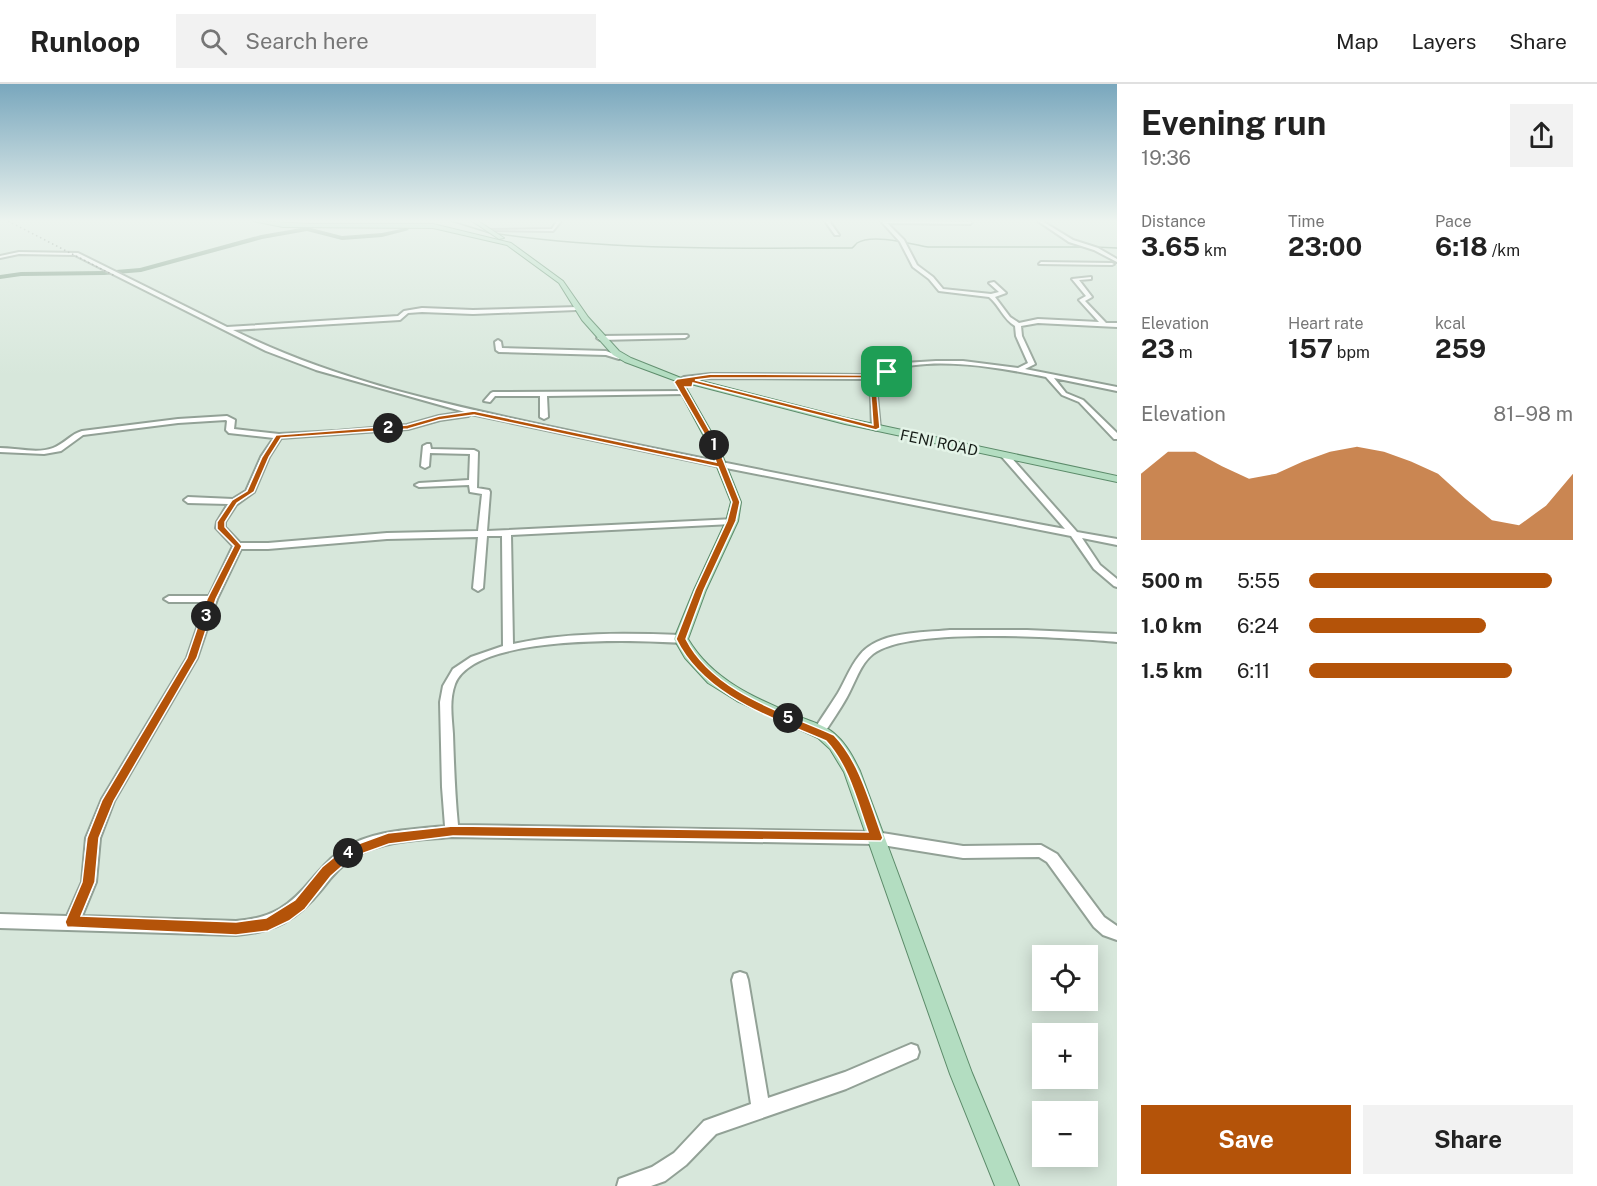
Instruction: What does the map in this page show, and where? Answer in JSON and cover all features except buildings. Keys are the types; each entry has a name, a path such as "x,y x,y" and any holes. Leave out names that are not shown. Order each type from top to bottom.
{"main road":[{"name":"FENI ROAD","path":"547,272 559,281 606,348 619,357 685,383 844,422 1117,480"},
{"path":"548,272 561,282 600,338 622,357 685,383 876,428 1117,480"},
{"path":"685,383 736,502 732,521 700,590 681,639 689,656 720,684 747,701 819,732 840,749 852,771 961,1074 1007,1186"}],"street":[{"path":"112,272 268,350 318,369 474,413 721,465 1117,542"},
{"path":"924,272 941,290 992,296 1003,293 992,283"},
{"path":"1089,278 1075,279 1089,297 1082,300 1103,323"},
{"path":"968,286 973,293"},
{"path":"992,296 1005,318 1018,325 1038,321 1117,325"},
{"path":"227,329 400,318 406,312 422,310 473,312 576,308"},
{"path":"1018,325 1019,336 1032,364 1018,368"},
{"path":"600,338 685,336"},
{"path":"498,342 499,350 606,353 619,357"},
{"path":"488,401 493,394 543,394 685,383 711,376 859,377 887,372 902,365 928,363 1018,368 1117,389"},
{"path":"876,428 874,396 887,372"},
{"path":"1047,374 1064,394 1078,399 1117,437"},
{"path":"543,394 544,417"},
{"path":"0,450 46,452 58,448 82,433 188,420 227,418 231,420 230,430 232,431 279,436 408,427 439,418 474,413"},
{"path":"279,436 265,457 250,492 234,502 220,525 238,546 268,546 387,536 483,534 732,521"},
{"path":"425,466 427,448 473,451 473,490 486,492 478,588"},
{"path":"1006,457 1073,533 1097,567 1117,584"},
{"path":"419,485 472,482"},
{"path":"188,500 234,502"},
{"path":"506,533 508,648"},
{"path":"72,922 89,882 93,838 108,800 192,658 212,599 238,546"},
{"path":"169,599 212,599"},
{"path":"819,732 847,688 856,665 873,649 891,640 1006,633 1117,638"},
{"path":"453,831 445,735 447,689 458,671 474,659 508,648 581,638 626,636 681,639"},
{"path":"0,921 236,928 268,925 300,905 327,872 348,853 388,838 453,831 876,838 963,852 1041,851 1052,858 1099,922 1108,930 1117,933"},
{"path":"740,980 760,1109"},
{"path":"626,1186 659,1180 710,1127 846,1080 911,1052"}],"waterway":[{"path":"0,277 21,274 111,272"}],"railway":[{"path":"108,272 115,276"}],"route":[{"path":"887,372 851,377 711,376 679,380 677,382 681,386 712,442 721,465 474,413 434,419 408,427 279,436 265,457 250,492 234,502 221,522 220,528 238,546 212,599 192,658 108,800 93,838 89,882 72,922 236,928 268,925 300,905 327,872 348,853 364,845 388,838 453,831 876,838 852,771 840,749 830,738 747,701 720,684 689,656 681,639 700,590 732,521 736,502 712,442 682,391 681,386 692,384 690,381 876,428 874,396 882,376 887,372"}]}
